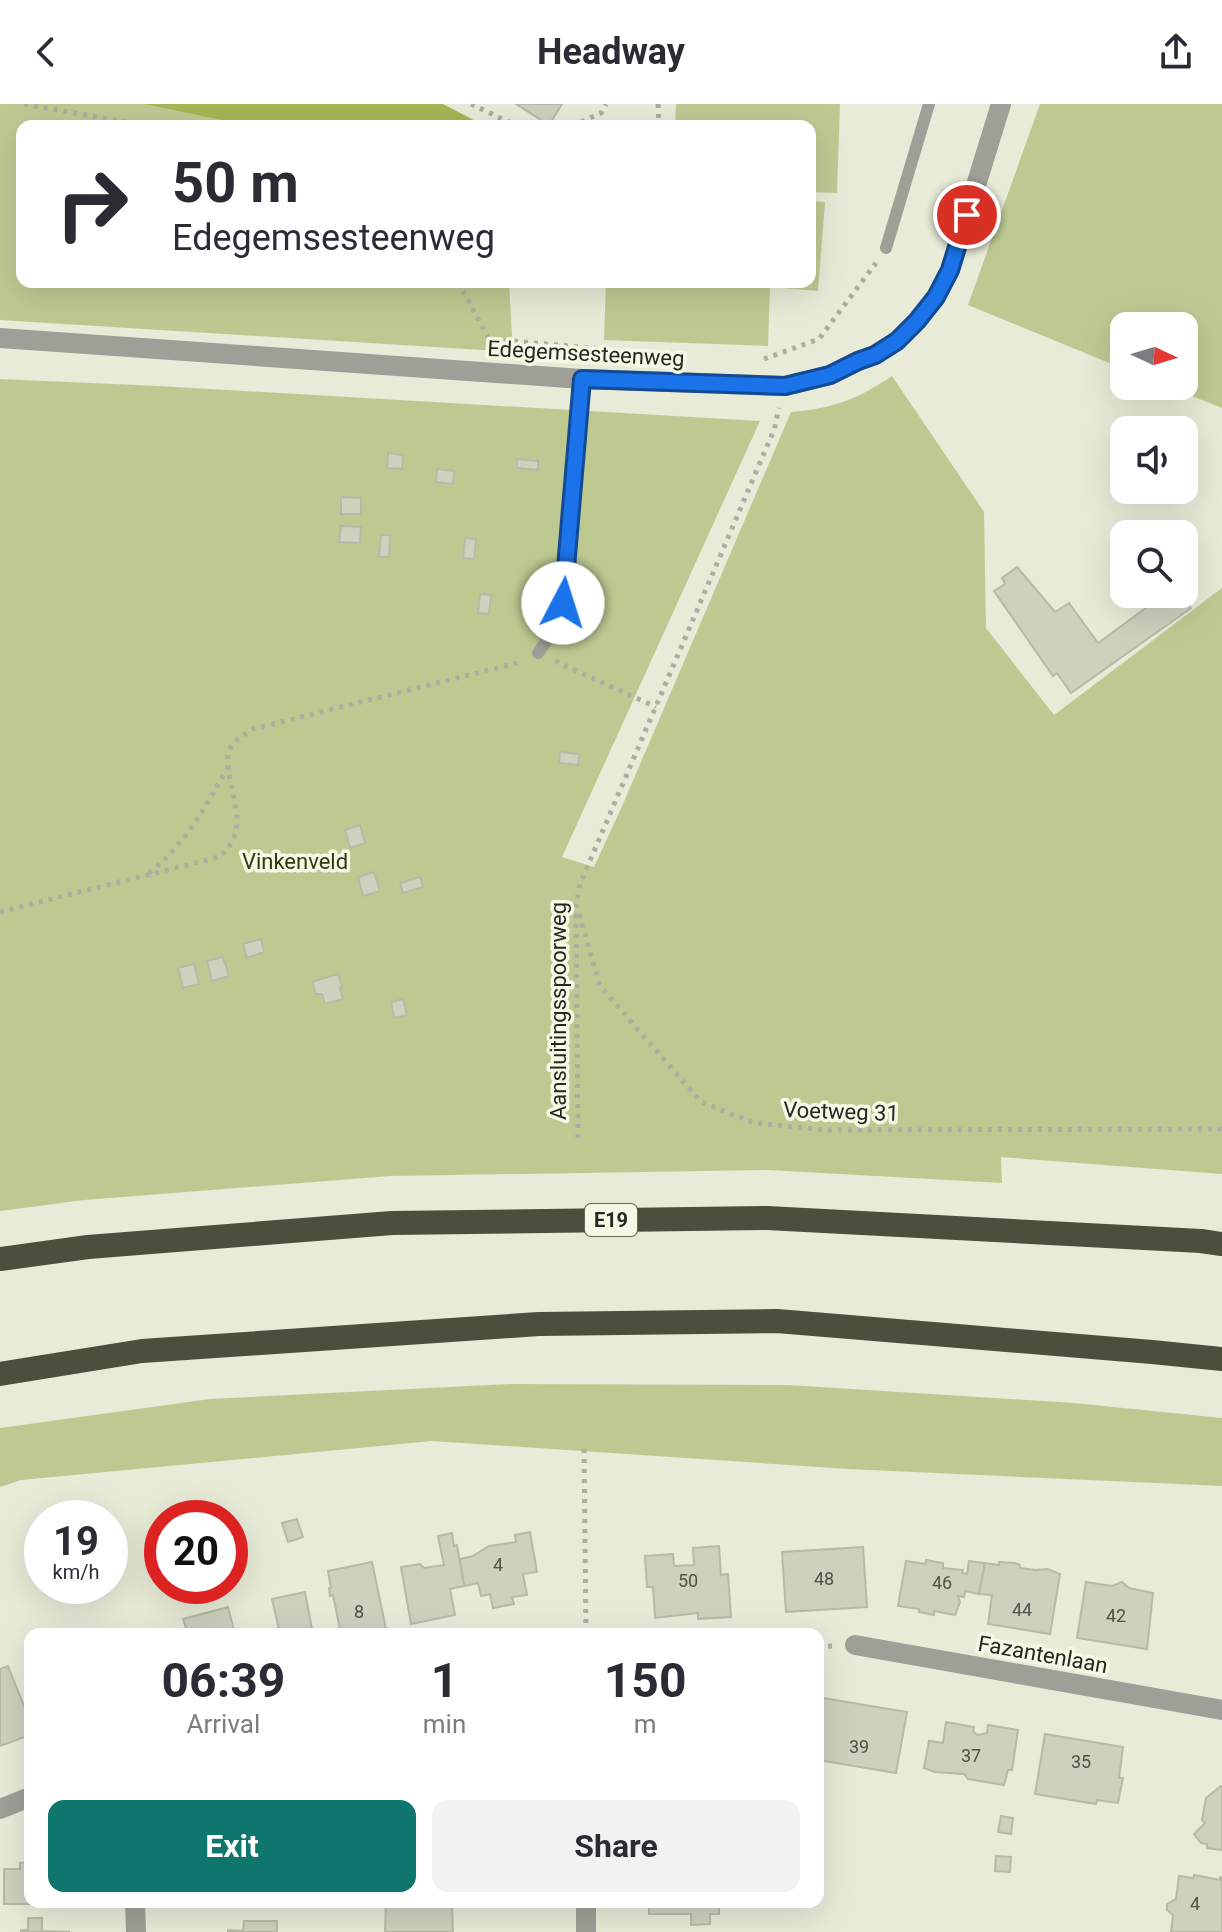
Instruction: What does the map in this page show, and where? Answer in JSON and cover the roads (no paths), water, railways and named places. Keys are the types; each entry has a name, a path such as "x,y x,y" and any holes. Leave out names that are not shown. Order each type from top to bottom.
{"highway":[{"name":"E19","path":"0,1259 88,1247 439,1222 767,1218 1215,1241"},
{"path":"0,1374 142,1351 539,1324 777,1321 1222,1359"}],"street":[{"name":"Edegemsesteenweg","path":"0,338 582,379 785,386 830,375 875,355 897,341 936,297 950,270 1001,104"},
{"name":"Fazantenlaan","path":"855,1645 1222,1710"},
{"path":"0,1809 24,1799"},
{"path":"135,1908 136,1932"},
{"path":"586,1908 586,1932"}],"lane":[{"path":"886,248 929,104"},
{"path":"538,653 555,629 563,603 582,379"}],"park label":[{"name":"Vinkenveld","path":"295,861"}]}
